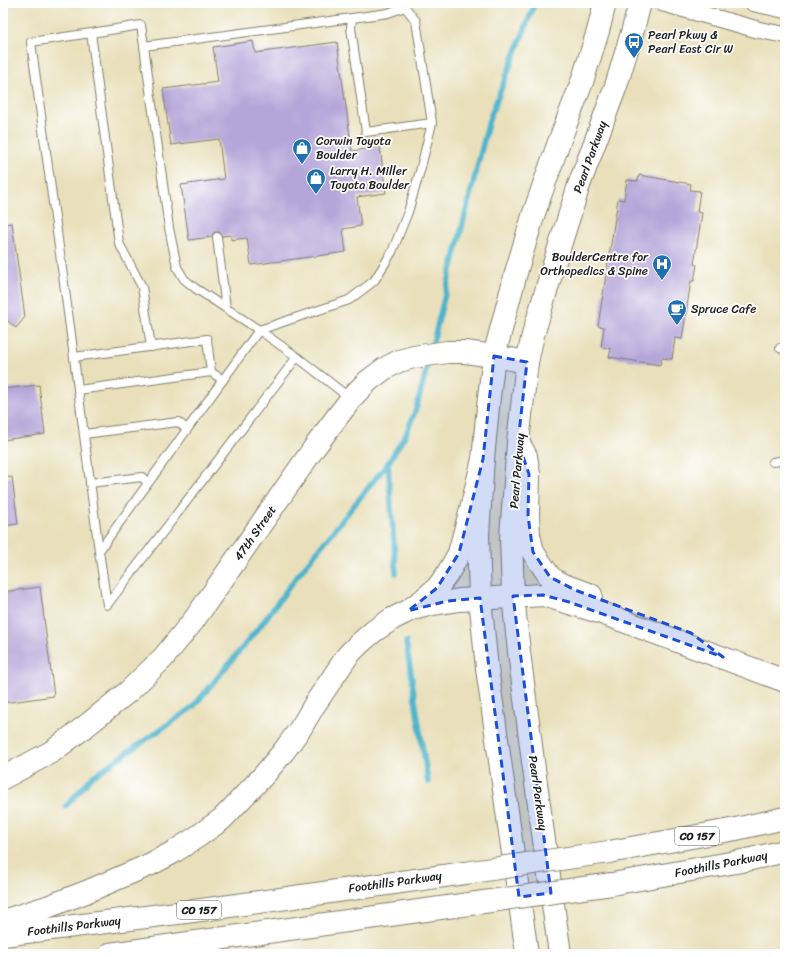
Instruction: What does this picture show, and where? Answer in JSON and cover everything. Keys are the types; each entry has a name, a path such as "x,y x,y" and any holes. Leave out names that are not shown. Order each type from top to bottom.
{"main road":[{"path":"527,954 487,668 480,598 478,535 483,459 494,356 519,262 534,213 582,82 605,3"},
{"name":"Pearl Parkway","path":"560,954 530,738 513,596 511,536 518,442 527,362 533,335 579,185 616,86 640,3"},
{"name":"47th Street","path":"3,778 53,751 72,737 129,691 163,658 194,620 314,448 352,399 368,381 384,368 399,361 414,357 447,352 464,352 527,362"},
{"path":"518,442 526,456 530,474 528,516 531,546 533,552 550,577 575,590 691,633 723,657"},
{"path":"408,611 437,588 446,576 459,553 483,459"},
{"path":"3,921 47,907 149,865 197,837 222,819 264,775 284,751 348,656 374,631 392,619 408,611 447,601 543,595 620,619 785,681"},
{"name":"Foothills Parkway","path":"3,935 201,910 609,852 721,832 785,818"},
{"name":"Foothills Parkway","path":"110,954 612,884 740,861 785,851"}],"street":[{"path":"662,3 759,30 785,35"},
{"path":"753,3 785,10"}],"lane":[{"path":"99,551 259,330 349,300 374,281 392,252 408,212 432,123 416,21 406,5 388,12 352,18 144,46"},
{"path":"352,18 351,28 366,132 432,123"},
{"path":"297,357 107,605 31,42 141,25 169,228 177,267 184,279 195,288 259,330 297,357 352,399"},
{"path":"91,33 119,243 142,287 151,347"},
{"path":"217,236 226,308"},
{"path":"74,357 206,339 211,372"},
{"path":"78,390 211,372 223,380"},
{"path":"84,434 178,422 187,429"},
{"path":"773,462 785,460"},
{"path":"90,483 142,477 148,483"}],"highlighted area":[{"path":"494,356 527,362 518,442 529,474 528,516 533,552 550,577 575,590 691,633 723,657 569,602 543,595 513,596 551,893 519,897 480,598 447,601 408,611 437,588 459,553 483,459"}],"building":[{"name":"Corwin Toyota Boulder","path":"253,41 255,53 337,42 352,151 380,147 386,193 357,197 361,226 343,229 346,252 251,265 247,238 231,240 231,235 222,236 219,232 217,232 213,233 212,237 189,240 181,185 224,179 219,139 171,145 163,89 218,82 213,47"},
{"path":"639,175 691,184 690,190 700,191 697,212 702,213 694,264 697,265 694,281 691,281 682,339 675,338 672,359 662,358 660,365 609,357 611,349 601,347 604,327 598,326 618,199 624,200 627,180 638,181"},
{"path":"12,223 25,317 16,328 3,317 3,224"},
{"path":"39,385 45,434 3,440 3,389"},
{"path":"12,477 18,524 3,526 3,478"},
{"path":"40,587 54,696 3,703 3,592"}],"waterway":[{"path":"431,350 489,120 535,3"},
{"path":"66,806 92,777 193,707 261,625 295,579 388,463 406,434 416,409 429,360"},
{"path":"388,463 396,573"},
{"path":"406,642 428,782"}],"place":[{"name":"Pearl Pkwy & Pearl East Cir W","path":"634,59"},
{"name":"Corwin Toyota Boulder","path":"302,165"},
{"name":"Larry H. Miller Toyota Boulder","path":"316,195"},
{"name":"BoulderCentre for Orthopedics & Spine","path":"662,281"},
{"name":"Spruce Cafe","path":"677,326"}]}
